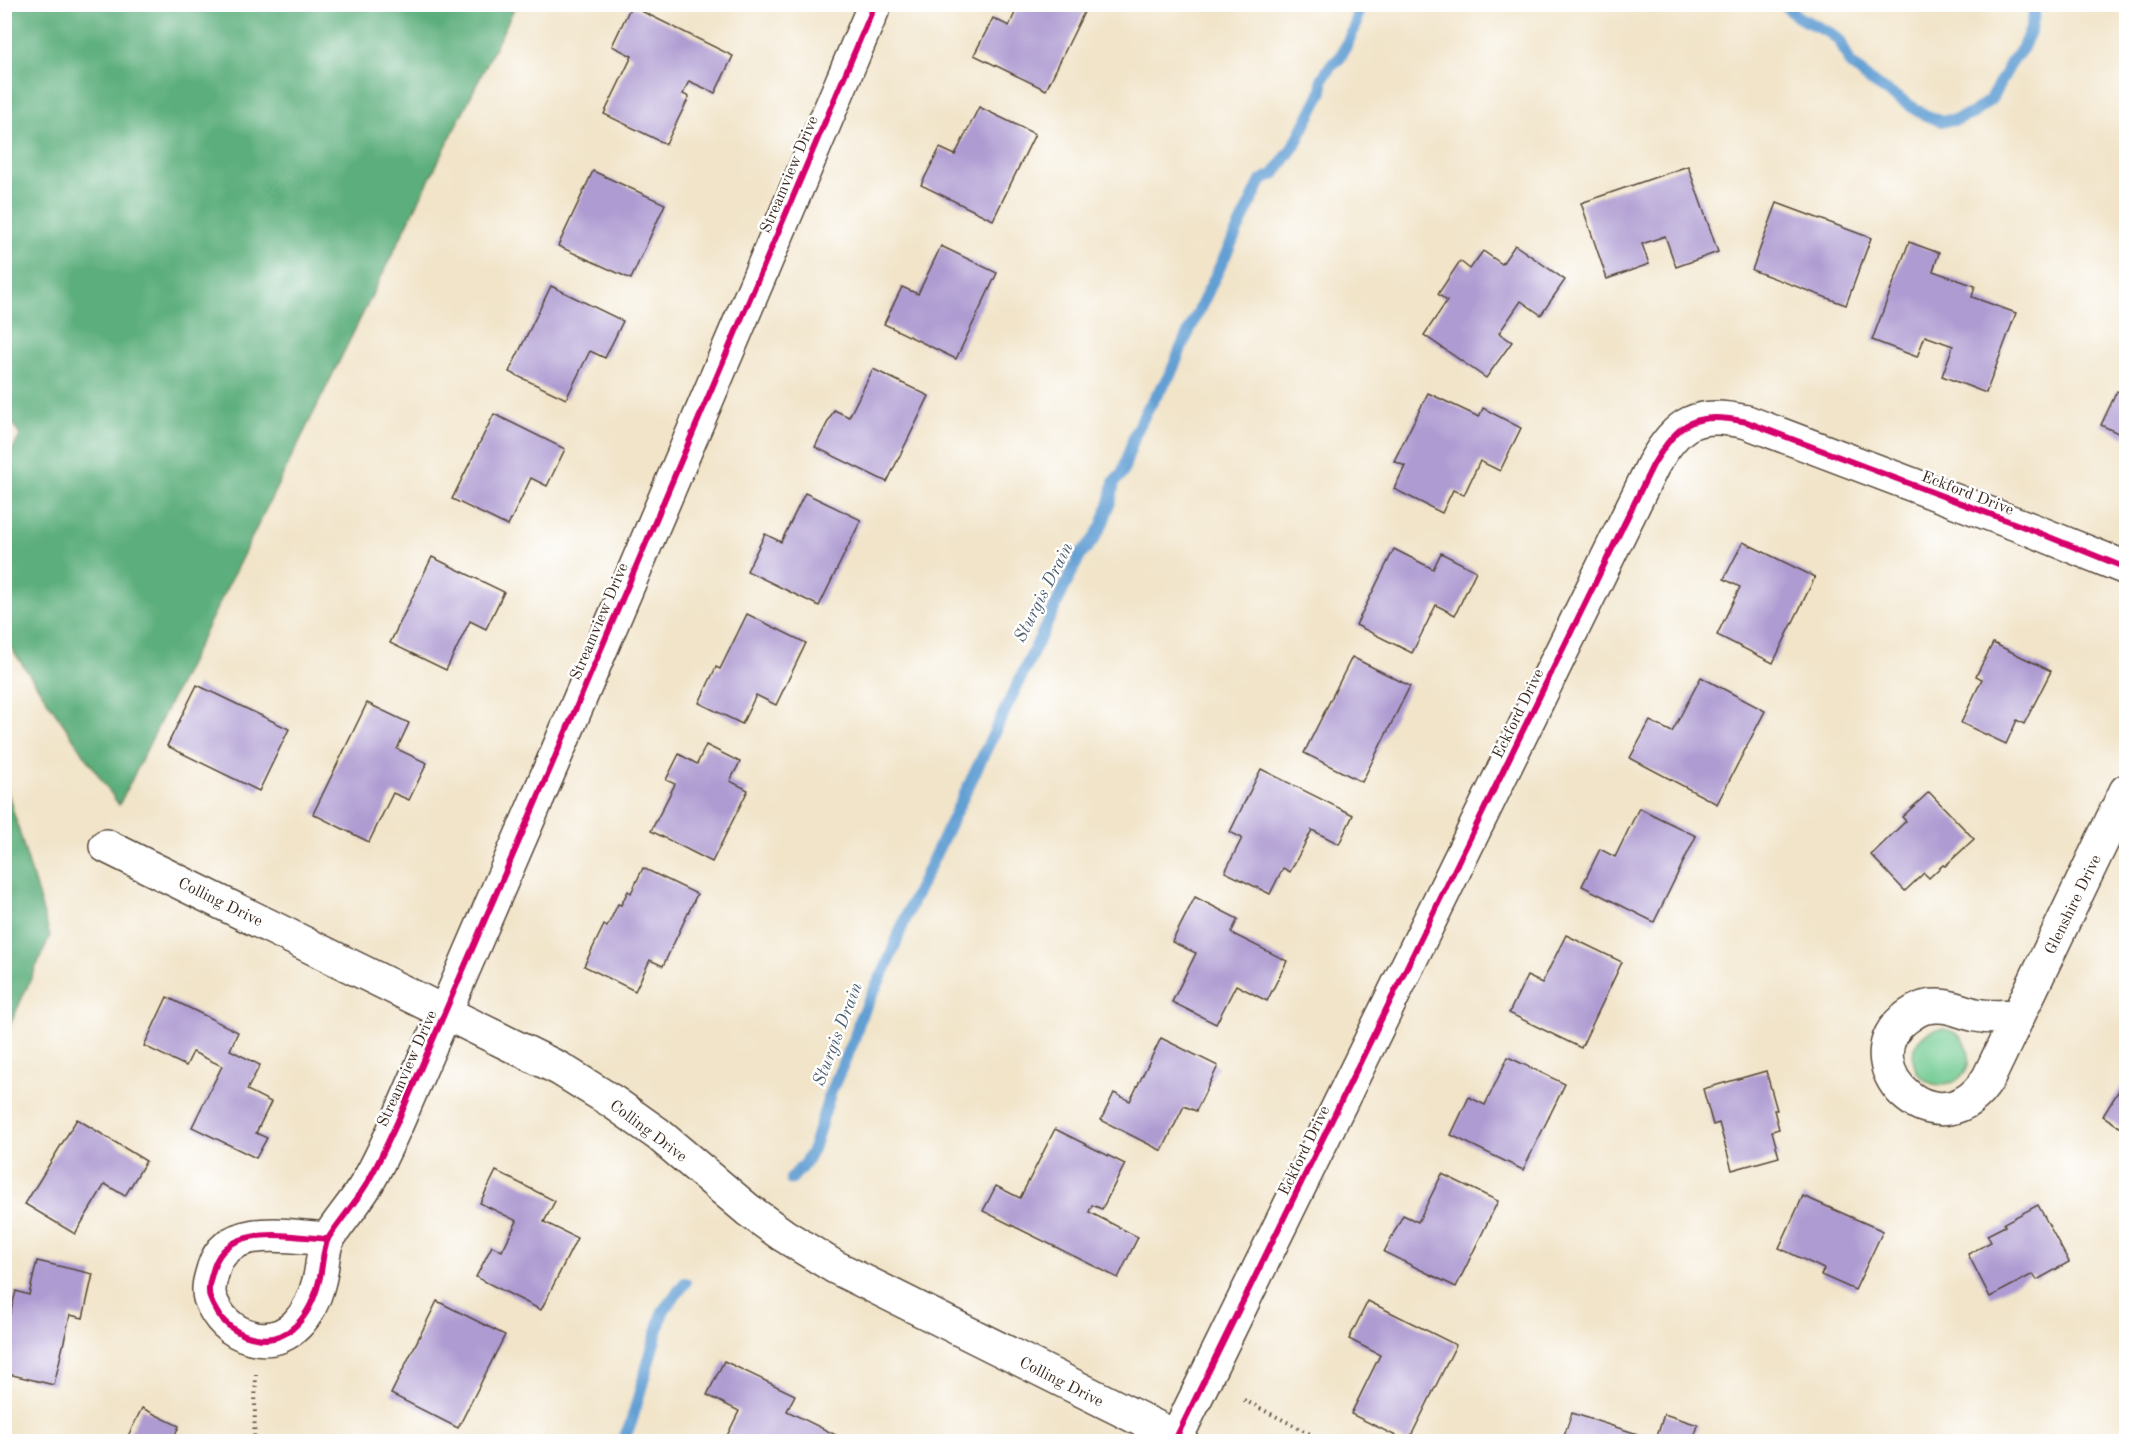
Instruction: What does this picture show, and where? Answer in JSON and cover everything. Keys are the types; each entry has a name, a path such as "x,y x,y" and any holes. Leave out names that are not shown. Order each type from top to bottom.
{"street":[{"name":"Streamview Drive","path":"328,1239 351,1209 368,1181 397,1123 446,1013 875,4"},
{"name":"Eckford Drive","path":"1175,1439 1653,465 1676,432 1693,421 1708,417 1725,417 1747,422 2127,568"},
{"name":"Glenshire Drive","path":"2018,1016 2127,791"},
{"name":"Colling Drive","path":"106,846 560,1069 658,1134 748,1210 835,1267 1175,1439"}],"path":[{"path":"254,1442 256,1363"},
{"path":"1245,1400 1326,1442"}],"green space":[{"path":"4,5 516,5 119,805 5,639 5,463 20,436 4,407"},
{"path":"4,780 50,936 5,1036 4,1036"},
{"path":"1941,1029 1952,1031 1961,1037 1967,1046 1969,1057 1967,1068 1961,1077 1952,1083 1941,1085 1930,1083 1921,1077 1915,1068 1913,1057 1915,1046 1921,1037 1930,1031"}],"building":[{"path":"1019,4 1088,4 1046,90 974,55 993,18 1009,26"},
{"path":"631,6 733,56 715,93 689,81 683,94 689,97 666,144 604,114 632,56 612,46"},
{"path":"979,107 1035,134 993,220 921,185 940,148 955,155"},
{"path":"1688,166 1718,252 1676,267 1665,236 1642,244 1649,264 1607,279 1581,203"},
{"path":"593,171 665,204 631,279 558,246"},
{"path":"1777,203 1871,238 1846,305 1752,270"},
{"path":"1909,242 1939,253 1933,271 1975,286 1972,297 2016,313 1986,393 1942,376 1953,346 1925,336 1917,357 1872,340"},
{"path":"1515,245 1565,280 1541,315 1521,301 1499,333 1512,342 1486,378 1424,335 1447,301 1438,294 1460,261 1470,269 1483,251 1502,264"},
{"path":"941,246 997,273 956,359 884,324 902,287 918,294"},
{"path":"551,286 623,321 605,358 590,351 566,399 509,372"},
{"path":"873,369 929,396 887,482 815,447 834,410 849,417"},
{"path":"2126,385 2126,437 2101,425 2117,391 2122,394"},
{"path":"1428,393 1479,417 1483,408 1521,428 1500,471 1480,461 1464,495 1453,490 1442,513 1394,489 1405,466 1394,461"},
{"path":"494,414 565,449 547,486 531,478 508,526 452,499"},
{"path":"805,493 861,520 819,606 747,571 765,534 781,542"},
{"path":"1743,542 1815,577 1773,663 1717,635 1740,587 1724,579"},
{"path":"1394,549 1433,569 1441,553 1476,571 1455,615 1436,605 1412,653 1356,625"},
{"path":"432,557 504,592 486,629 470,621 446,670 390,643"},
{"path":"747,614 806,643 776,705 756,695 742,724 699,703 716,667 720,669"},
{"path":"1993,643 2051,671 2024,724 2017,720 2006,744 1961,723 1982,679 1976,676"},
{"path":"1352,657 1410,686 1362,782 1304,753"},
{"path":"1701,677 1765,711 1717,804 1630,758 1650,721 1672,732"},
{"path":"197,685 289,729 259,791 167,746"},
{"path":"367,703 409,723 397,749 427,763 409,800 393,793 369,842 313,814"},
{"path":"706,745 740,762 730,781 748,790 712,862 651,831 675,784 666,780 679,754 697,764"},
{"path":"1261,769 1353,815 1339,844 1312,830 1290,872 1283,868 1270,894 1225,872 1242,838 1230,832"},
{"path":"1929,792 1974,839 1945,866 1943,865 1929,878 1924,873 1905,891 1871,855 1906,821 1902,817"},
{"path":"1639,808 1696,836 1654,922 1582,886 1600,849 1615,857"},
{"path":"643,868 697,894 663,966 650,960 635,991 584,966 604,925 607,927 618,904 621,905 628,891 631,893"},
{"path":"1195,897 1238,919 1231,933 1287,961 1267,1001 1236,985 1216,1024 1172,1002 1196,953 1172,942"},
{"path":"1566,935 1622,962 1581,1048 1509,1013 1527,976 1542,983"},
{"path":"167,997 238,1032 230,1050 260,1065 247,1090 271,1102 256,1133 267,1138 256,1158 192,1127 222,1066 193,1052 186,1066 144,1046"},
{"path":"1161,1038 1218,1066 1196,1111 1184,1106 1162,1151 1101,1120 1114,1093 1130,1101"},
{"path":"1508,1057 1565,1084 1523,1170 1451,1135 1469,1097 1485,1105"},
{"path":"1766,1071 1777,1110 1774,1110 1779,1129 1772,1131 1779,1157 1732,1170 1719,1123 1713,1125 1703,1089"},
{"path":"2124,1082 2126,1084 2126,1131 2103,1116"},
{"path":"77,1119 146,1161 125,1196 105,1184 75,1234 25,1204"},
{"path":"1055,1129 1125,1164 1102,1209 1092,1205 1089,1212 1138,1237 1118,1278 983,1211 996,1186 1020,1198"},
{"path":"496,1171 555,1201 544,1222 577,1238 541,1310 476,1277 492,1246 502,1251 517,1221 480,1203"},
{"path":"1442,1174 1498,1201 1456,1287 1384,1252 1403,1215 1418,1222"},
{"path":"1803,1196 1883,1231 1855,1290 1821,1275 1824,1269 1779,1248"},
{"path":"2038,1205 2069,1262 2037,1280 2033,1274 1990,1297 1968,1254 1991,1242 1987,1235 2005,1226 2004,1223"},
{"path":"37,1261 93,1274 83,1318 70,1315 54,1385 4,1373 4,1313 10,1314 16,1291 29,1295"},
{"path":"437,1301 505,1335 458,1428 391,1394"},
{"path":"1368,1301 1456,1345 1408,1442 1351,1414 1380,1355 1349,1339"},
{"path":"724,1361 795,1395 787,1411 836,1435 833,1442 724,1442 739,1411 707,1395"},
{"path":"142,1408 179,1426 172,1442 125,1442"},
{"path":"1572,1413 1656,1440 1664,1414 1698,1425 1693,1442 1562,1442"}],"waterway":[{"name":"Sturgis Drain","path":"791,1179 805,1163 813,1149 831,1091 854,1040 860,1018 886,967 909,909 1080,555 1094,539 1102,525 1114,482 1122,474 1135,434 1148,408 1171,373 1261,181 1274,174 1294,146 1322,91 1322,79 1331,65 1340,58 1355,27 1359,4"},
{"name":"Sturgis Drain","path":"1783,4 1798,17 1830,33 1840,41 1850,63 1869,80 1925,115 1941,121 1955,120 1972,114 1991,99 2012,61 2022,49 2031,29 2036,4"},
{"name":"Sturgis Drain","path":"622,1442 631,1423 663,1311 685,1283"}],"cycle path":[{"path":"328,1239 263,1235 233,1243 221,1253 214,1267 209,1286 213,1305 226,1323 237,1331 244,1335 265,1339 287,1332 304,1316 310,1305 319,1281 327,1242 366,1185 397,1123 875,4"},
{"path":"1174,1442 1653,465 1671,438 1681,429 1702,419 1747,422 2126,568"}]}
